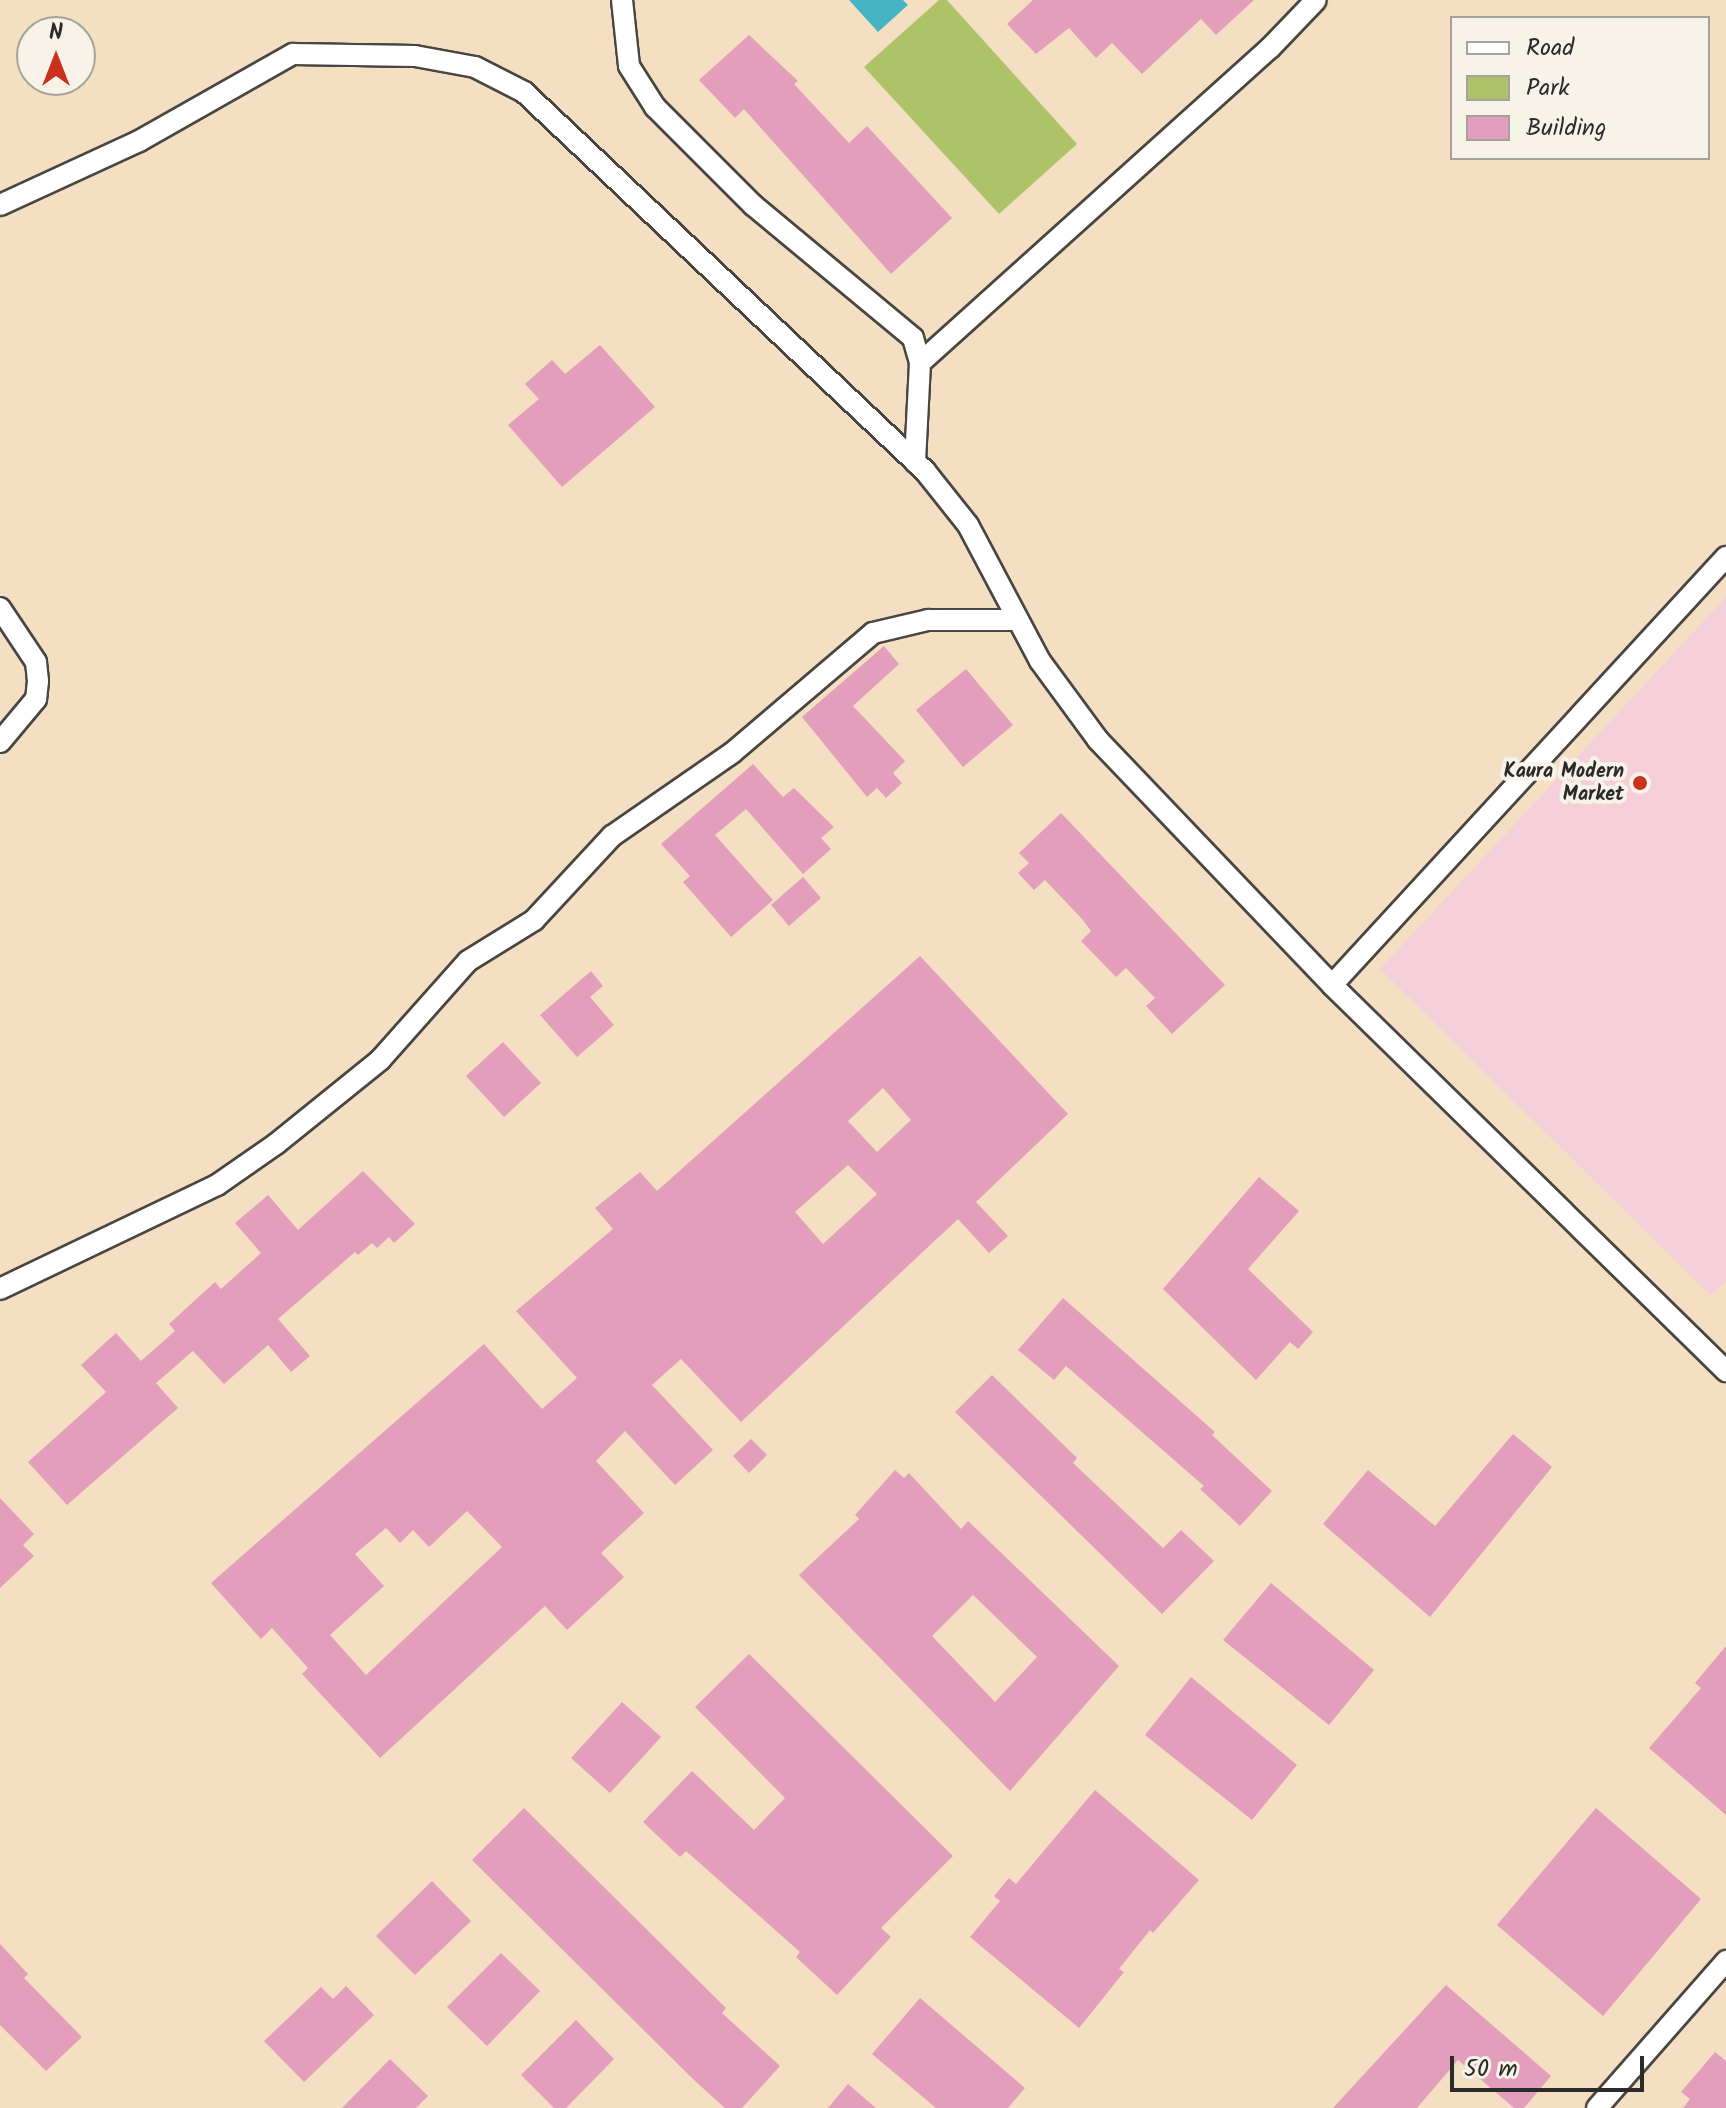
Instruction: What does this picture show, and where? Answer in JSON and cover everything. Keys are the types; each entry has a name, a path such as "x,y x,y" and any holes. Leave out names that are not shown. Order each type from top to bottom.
{"street":[{"path":"622,0 629,66 655,107 753,205 913,338 920,363 915,462"},
{"path":"920,363 1270,48 1316,0"},
{"path":"0,205 139,141 293,54 415,56 475,67 524,92 915,462 968,525 1040,661 1098,740 1332,985 1726,1371"},
{"path":"1332,985 1726,557"},
{"path":"0,608 36,662 38,681 36,699 0,742"},
{"path":"0,1289 217,1185 276,1144 380,1060 468,961 534,920 612,836 732,753 873,633 928,620 1018,620"},
{"path":"1597,2108 1726,1961"}],"shaded area":[{"name":"Kaura Modern Market","path":"1726,597 1726,1281 1711,1296 1380,969"}],"green space":[{"path":"939,0 947,0 1077,144 999,214 864,67"}],"water":[{"path":"849,0 903,0 908,5 878,32"}],"building":[{"path":"1033,0 1254,0 1216,35 1201,19 1142,74 1112,43 1096,58 1069,28 1036,54 1007,24"},
{"path":"749,35 798,81 794,84 849,143 867,126 952,218 891,274 744,109 735,118 699,80"},
{"path":"600,345 655,407 562,487 508,425 539,399 525,384 552,360 565,374"},
{"path":"884,646 899,664 853,706 905,761 893,773 902,783 886,798 877,788 867,797 802,717"},
{"path":"966,669 1013,725 963,767 916,710"},
{"path":"753,764 783,797 794,788 834,827 821,838 831,849 803,874 746,809 715,835 773,900 731,937 683,882 690,876 661,844"},
{"path":"1061,813 1225,985 1172,1034 1146,1006 1155,998 1126,968 1116,977 1081,941 1091,931 1045,880 1034,890 1018,873 1029,863 1019,853"},
{"path":"803,877 821,898 789,926 771,905"},
{"path":"920,956 1068,1114 976,1202 1008,1236 989,1253 958,1219 741,1422 681,1359 652,1385 713,1450 675,1485 625,1431 596,1461 644,1513 601,1553 624,1577 567,1630 545,1606 380,1758 302,1674 308,1668 272,1628 261,1639 211,1583 484,1344 542,1409 577,1378 516,1311 613,1229 595,1208 640,1172 657,1191","holes":["883,1088 911,1120 877,1152 848,1121","848,1165 877,1194 823,1244 795,1212","467,1511 502,1547 366,1675 330,1635 384,1586 355,1554 386,1528 400,1543 413,1530 429,1547"]},
{"path":"591,971 603,986 590,997 614,1025 577,1057 540,1015"},
{"path":"503,1042 541,1083 504,1117 466,1076"},
{"path":"363,1171 415,1224 394,1243 389,1237 377,1248 372,1243 358,1255 355,1252 278,1319 310,1356 291,1372 268,1345 224,1384 193,1351 156,1383 178,1408 67,1505 28,1462 106,1392 81,1365 116,1333 141,1361 175,1331 169,1324 215,1282 221,1289 261,1253 235,1223 268,1195 298,1230"},
{"path":"1259,1177 1299,1211 1248,1269 1313,1332 1298,1349 1290,1342 1256,1380 1163,1289"},
{"path":"1063,1298 1215,1432 1212,1435 1272,1491 1240,1526 1200,1489 1204,1486 1066,1366 1054,1380 1018,1350"},
{"path":"992,1375 1077,1458 1073,1463 1163,1548 1181,1530 1214,1561 1162,1614 955,1412"},
{"path":"1513,1434 1552,1467 1430,1617 1323,1524 1368,1470 1435,1526"},
{"path":"751,1439 767,1455 749,1473 733,1456"},
{"path":"895,1470 904,1478 909,1473 961,1529 968,1521 1119,1666 1010,1791 799,1575 859,1519 855,1515","holes":["973,1595 1037,1657 995,1702 932,1636"]},
{"path":"0,1498 34,1534 23,1545 34,1556 0,1588"},
{"path":"1271,1583 1374,1670 1329,1725 1223,1640"},
{"path":"1726,1646 1726,1815 1649,1748 1701,1688 1695,1683"},
{"path":"749,1654 953,1856 881,1928 891,1937 837,1995 796,1957 800,1952 686,1851 680,1857 643,1822 692,1771 754,1830 785,1798 695,1707"},
{"path":"1191,1677 1297,1765 1252,1820 1145,1735"},
{"path":"622,1702 661,1737 610,1793 571,1758"},
{"path":"1095,1790 1199,1880 1153,1933 1150,1930 1119,1969 1124,1972 1079,2028 970,1937 1000,1901 994,1896 1009,1878 1016,1884"},
{"path":"524,1808 726,2008 722,2013 780,2066 742,2108 725,2108 694,2080 472,1860"},
{"path":"1596,1808 1701,1899 1603,2016 1497,1925"},
{"path":"432,1881 471,1921 415,1975 376,1936"},
{"path":"0,1944 28,1974 24,1978 82,2037 46,2071 0,2025"},
{"path":"501,1953 540,1991 487,2046 447,2007"},
{"path":"1446,1985 1551,2076 1524,2108 1514,2108 1458,2060 1417,2108 1333,2108"},
{"path":"346,1986 374,2015 304,2082 264,2041 321,1987 333,1999"},
{"path":"920,1998 1025,2088 1008,2108 936,2108 872,2054"},
{"path":"576,2020 614,2059 566,2108 554,2108 521,2075"},
{"path":"1715,2052 1726,2061 1726,2108 1683,2108 1690,2099 1681,2092"},
{"path":"390,2059 428,2096 416,2108 342,2108"},
{"path":"848,2084 876,2108 828,2108"}],"place":[{"name":"Kaura Modern Market","path":"1640,783"}]}
